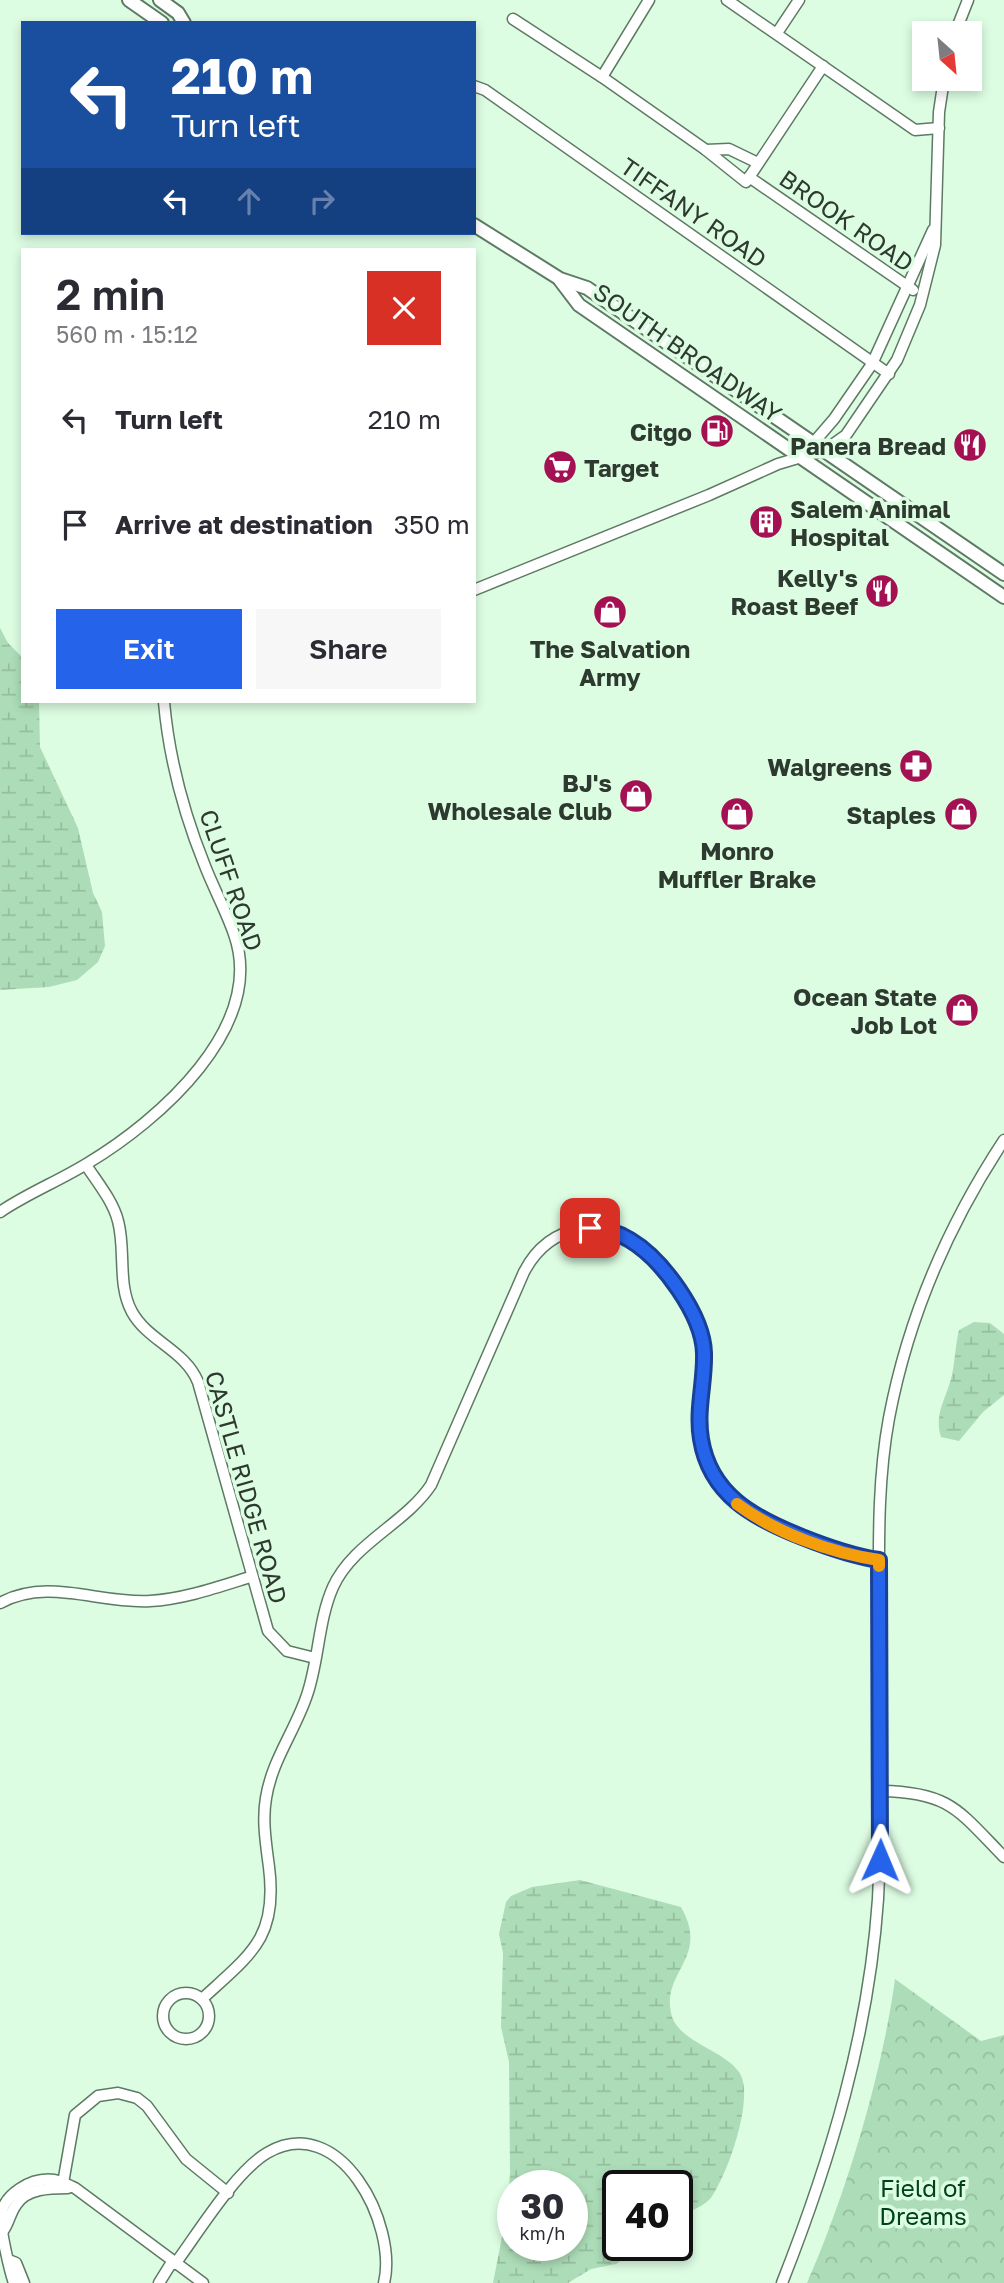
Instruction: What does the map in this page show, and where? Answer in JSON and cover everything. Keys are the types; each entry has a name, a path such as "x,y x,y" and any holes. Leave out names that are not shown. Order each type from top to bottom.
{"main road":[{"path":"129,0 159,21"},
{"path":"160,0 178,13 183,21"},
{"name":"SOUTH BROADWAY","path":"476,226 560,279 587,288 1004,574"},
{"name":"SOUTH BROADWAY","path":"560,279 579,305 1004,597"}],"street":[{"path":"602,77 649,0"},
{"path":"727,0 915,130 939,128"},
{"path":"777,33 799,0"},
{"path":"960,21 967,1"},
{"name":"BROOK ROAD","path":"513,19 922,296"},
{"path":"747,180 823,65"},
{"name":"TIFFANY ROAD","path":"476,87 485,90 889,374"},
{"path":"476,589 709,495 778,464 825,450 846,435 889,374 922,296 935,245 933,230 943,91"},
{"path":"706,150 729,149 758,163"},
{"path":"802,457 834,419 872,363 933,230"},
{"name":"CLUFF ROAD","path":"0,1212 86,1165 145,1121 180,1089 212,1050 238,997 239,953 186,813 173,760 164,703"},
{"path":"782,2283 826,2162 860,2034 877,1902 881,1791 879,1560 886,1443 913,1327 947,1239 1004,1140"},
{"name":"CASTLE RIDGE ROAD","path":"86,1165 118,1219 125,1292 132,1312 143,1326 186,1361 194,1374 250,1577 271,1637 287,1651 315,1658"},
{"path":"202,1999 243,1961 267,1929 272,1894 265,1823 266,1796 276,1760 307,1696 326,1607 343,1571 418,1502 437,1476 473,1385 529,1262 552,1240 578,1230 603,1229 633,1241 658,1265 690,1307 700,1330 704,1353 701,1439 710,1469 727,1494 748,1512 771,1524 836,1551 879,1560"},
{"path":"0,1603 23,1594 50,1590 116,1600 150,1601 189,1594 250,1577"},
{"path":"881,1791 922,1793 941,1799 959,1811 1004,1857"},
{"path":"184,1993 202,1999 209,2014 203,2031 187,2038 170,2032 163,2013 170,1999 184,1993"},
{"path":"63,2183 75,2115 98,2096 118,2093 136,2098 147,2106 186,2159 228,2193"},
{"path":"159,2283 243,2174 269,2152 300,2145 331,2152 349,2166 370,2203 387,2251 384,2283"},
{"path":"14,2283 1,2218 7,2200 22,2187 45,2180 75,2188 203,2283"},
{"path":"3,2231 16,2203 28,2195 43,2188 75,2188"},
{"path":"11,2261 16,2263 24,2283"}],"green space":[{"path":"0,628 8,643 21,656 21,703 39,703 40,747 78,828 93,893 102,912 105,946 98,962 77,980 49,987 0,990"},
{"path":"974,1322 990,1323 1004,1334 1004,1395 983,1412 959,1441 941,1437 939,1421 951,1379 959,1330"},
{"path":"580,1880 681,1907 689,1924 690,1939 688,1952 673,1985 671,2013 682,2031 732,2064 743,2083 742,2116 737,2136 724,2173 710,2199 693,2210 693,2170 602,2170 602,2261 620,2261 591,2269 568,2283 493,2283 497,2261 588,2261 588,2170 510,2170 509,2062 501,2027 503,1953 499,1934 506,1902 511,1896 532,1887"},
{"name":"Field of Dreams","path":"895,1979 981,2041 1004,2035 1004,2283 807,2283 861,2134 881,2054"}],"slow traffic":[{"path":"737,1504 771,1524 836,1551 879,1560 879,1566"}],"place":[{"name":"Citgo","path":"717,431"},
{"name":"Panera Bread","path":"970,445"},
{"name":"Target","path":"560,467"},
{"name":"Salem Animal Hospital","path":"766,522"},
{"name":"Kelly's Roast Beef","path":"882,591"},
{"name":"The Salvation Army","path":"610,612"},
{"name":"Walgreens","path":"916,766"},
{"name":"BJ's Wholesale Club","path":"636,796"},
{"name":"Monro Muffler Brake","path":"737,814"},
{"name":"Staples","path":"961,814"},
{"name":"Ocean State Job Lot","path":"962,1010"}],"route":[{"path":"590,1228 614,1232 633,1241 649,1254 690,1307 703,1341 699,1426 704,1455 717,1482 727,1494 736,1504 771,1524 836,1551 879,1560 880,1860"}]}
